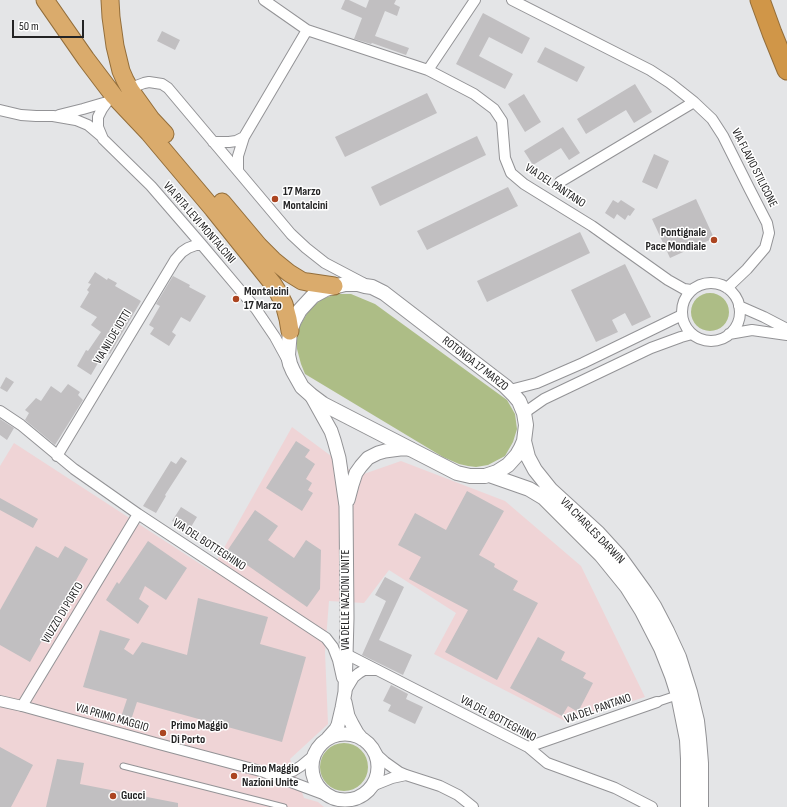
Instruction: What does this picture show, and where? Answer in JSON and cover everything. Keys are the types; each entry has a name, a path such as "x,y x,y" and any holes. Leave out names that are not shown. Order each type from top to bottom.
{"highway":[{"path":"31,0 86,59"},
{"path":"45,0 114,96 149,133 273,284 284,304 290,330"},
{"path":"51,0 119,87 132,102 151,118"},
{"path":"110,0 113,35 121,71 130,91 151,118 259,246 273,260 302,281 312,284 334,286"},
{"path":"760,0 787,70"}],"main road":[{"name":"ROTONDA 17 MARZO","path":"358,284 372,287 380,291 510,390 519,401 524,413 526,425 524,440 517,455 508,465 489,475 470,476 457,473 329,407 311,396 302,387 290,364 288,348 290,330 296,315 309,300 320,292 334,286 358,284"},
{"name":"VIA CHARLES DARWIN","path":"524,440 528,457 534,470 552,490 598,533 619,556 648,597 667,630 679,657 697,721 701,763 701,807"},
{"name":"VIA CHARLES DARWIN","path":"489,475 529,489 541,496 614,570 642,611 655,635 678,695 686,734 688,759 688,807"}],"street":[{"name":"VIA DEL PANTANO","path":"264,0 307,30 428,70 474,94 494,109 502,121 505,158 511,172 524,184 592,226 668,280 684,289 691,290"},
{"path":"428,70 475,0"},
{"name":"VIA FLAVIO STILICONE","path":"512,0 650,70 670,83 712,119 723,136 767,223 769,233 765,248 747,269 727,288"},
{"path":"238,171 238,158 244,137 307,30"},
{"path":"136,86 149,82 159,83 166,86 288,230 306,248 336,269 372,287"},
{"path":"0,110 36,116 53,116 107,102 98,117 98,127 103,139"},
{"path":"560,182 694,102"},
{"name":"VIA RITA LEVI MONTALCINI","path":"53,116 76,120 91,128 151,186 262,318 275,337 290,364"},
{"path":"213,142 230,142 244,137"},
{"name":"VIA NILDE IOTTI","path":"57,456 175,260 188,248 196,245 202,245"},
{"path":"708,283 720,284 727,288 735,296 739,306 739,319 736,327 722,339 701,339 692,334 685,325 682,315 683,304 687,295 697,286 708,283"},
{"path":"739,306 787,329"},
{"path":"510,390 537,383 583,363 682,315"},
{"path":"729,334 752,330 787,335"},
{"path":"524,413 544,399 651,348 692,334"},
{"name":"VIA DELLE NAZIONI UNITE","path":"311,396 329,427 334,440 339,458 346,506 347,618 344,693 338,726 328,738"},
{"name":"VIA DEL BOTTEGHINO","path":"0,411 21,425 74,469 138,514 326,638 332,644 338,660 344,693"},
{"name":"VIA DELLE NAZIONI UNITE","path":"346,506 356,473 367,459 384,451 411,449"},
{"name":"VIUZZO DI PORTO","path":"22,706 138,514"},
{"name":"VIA DEL BOTTEGHINO","path":"346,654 528,747 547,763 615,788 652,807"},
{"path":"344,693 359,673 364,670 377,670"},
{"name":"VIA DELLE NAZIONI UNITE","path":"344,693 348,716 354,729 362,739"},
{"name":"VIA DEL PANTANO","path":"528,747 678,695"},
{"path":"0,701 22,706"},
{"name":"VIA PRIMO MAGGIO","path":"22,706 264,772 331,800"},
{"path":"356,807 368,790 378,772 378,762 375,753 370,745 353,735 343,734 328,738 318,747 313,756 311,768 317,786 331,800 348,800 360,797 368,790 392,778 406,775"},
{"path":"375,753 393,768 406,775 440,786 458,795 473,807"},
{"name":"VIA PRIMO MAGGIO","path":"264,772 290,772 301,766 313,756"}],"lane":[{"path":"122,766 284,807"}],"shaded area":[{"path":"292,427 358,476 401,461 505,501 581,566 645,697 567,722 434,654 456,613 389,570 364,603 329,601 325,652 328,724 290,759 304,798 318,802 324,807 0,807 0,466 14,443 211,571"}],"green space":[{"path":"706,293 714,293 721,296 726,301 729,312 726,323 721,328 714,331 706,331 699,328 694,323 691,316 691,308 694,301 699,296"},
{"path":"336,294 351,294 375,304 507,400 515,414 517,429 513,442 505,456 488,465 476,467 459,464 443,457 305,374 297,349 297,331 309,310 322,299"},
{"path":"344,743 353,745 361,750 366,758 368,767 366,776 361,784 353,789 344,791 335,789 327,784 322,776 320,767 322,758 327,750 335,745"}],"building":[{"path":"345,0 349,0 366,8 369,0 396,0 394,4 400,7 397,16 385,11 375,36 409,48 406,55 372,43 354,39 362,18 341,9"},
{"path":"483,13 530,38 522,54 489,37 479,56 513,74 505,89 456,64"},
{"path":"162,31 180,40 175,50 157,41"},
{"path":"545,47 585,67 577,82 537,62"},
{"path":"635,84 652,112 634,123 626,110 586,134 577,119"},
{"path":"427,93 437,113 345,157 335,137"},
{"path":"524,94 541,122 525,132 508,104"},
{"path":"563,127 580,153 569,160 561,148 533,165 524,151"},
{"path":"477,136 486,155 380,206 371,187"},
{"path":"654,154 669,161 657,189 642,182"},
{"path":"508,187 518,206 427,250 417,231"},
{"path":"696,199 714,238 670,258 652,219"},
{"path":"613,200 618,203 621,200 635,209 625,220 617,214 614,219 605,213"},
{"path":"580,232 590,253 487,302 477,281"},
{"path":"625,264 651,317 632,326 625,313 612,320 618,332 596,342 571,290"},
{"path":"95,272 107,280 108,278 117,283 115,286 141,301 110,354 105,351 91,375 77,366 86,350 88,351 101,332 91,325 97,317 80,307 89,292 87,290 91,284 88,283"},
{"path":"173,276 206,296 190,322 181,317 172,332 176,335 169,346 150,334 154,328 149,325 160,306 156,304"},
{"path":"6,377 14,382 7,392 0,388"},
{"path":"68,384 80,392 78,395 83,400 55,445 25,420 29,413 25,410 36,398 41,401 51,386 61,393"},
{"path":"0,419 14,428 7,440 0,435"},
{"path":"296,441 310,450 305,457 315,464 306,479 312,483 308,490 313,493 302,511 266,488"},
{"path":"181,457 187,461 165,495 166,496 156,513 143,506 171,461 176,464"},
{"path":"467,491 504,511 479,555 495,564 494,567 518,581 513,590 538,603 497,680 445,652 468,610 409,579 421,557 398,545 415,513 446,530"},
{"path":"0,498 38,519 33,528 0,510"},
{"path":"181,507 197,517 188,532 172,521"},
{"path":"255,510 278,526 268,540 294,558 306,540 321,550 320,589 307,607 227,551"},
{"path":"148,541 187,568 166,600 145,586 139,599 149,606 138,624 106,600 117,582 119,584"},
{"path":"36,546 58,558 65,546 88,559 30,662 0,645 0,610"},
{"path":"385,577 404,587 379,640 412,655 403,675 362,655 386,601 375,595"},
{"path":"198,598 268,617 260,644 306,657 282,742 137,702 131,720 121,717 127,699 83,687 100,630 130,639 124,649 133,655 142,642 187,655"},
{"path":"538,637 565,652 561,660 586,673 583,678 593,683 578,712 568,706 562,716 510,688"},
{"path":"391,685 408,694 406,699 423,707 415,724 388,711 391,705 383,701"},
{"path":"0,747 33,765 11,807 0,807"},
{"path":"57,759 84,763 80,784 178,803 178,807 46,807"}],"place":[{"name":"17 Marzo Montalcini","path":"275,199"},
{"name":"Pontignale Pace Mondiale","path":"714,240"},
{"name":"Montalcini 17 Marzo","path":"236,299"},
{"name":"Primo Maggio Di Porto","path":"163,733"},
{"name":"Primo Maggio Nazioni Unite","path":"234,776"},
{"name":"Gucci","path":"113,796"}]}
